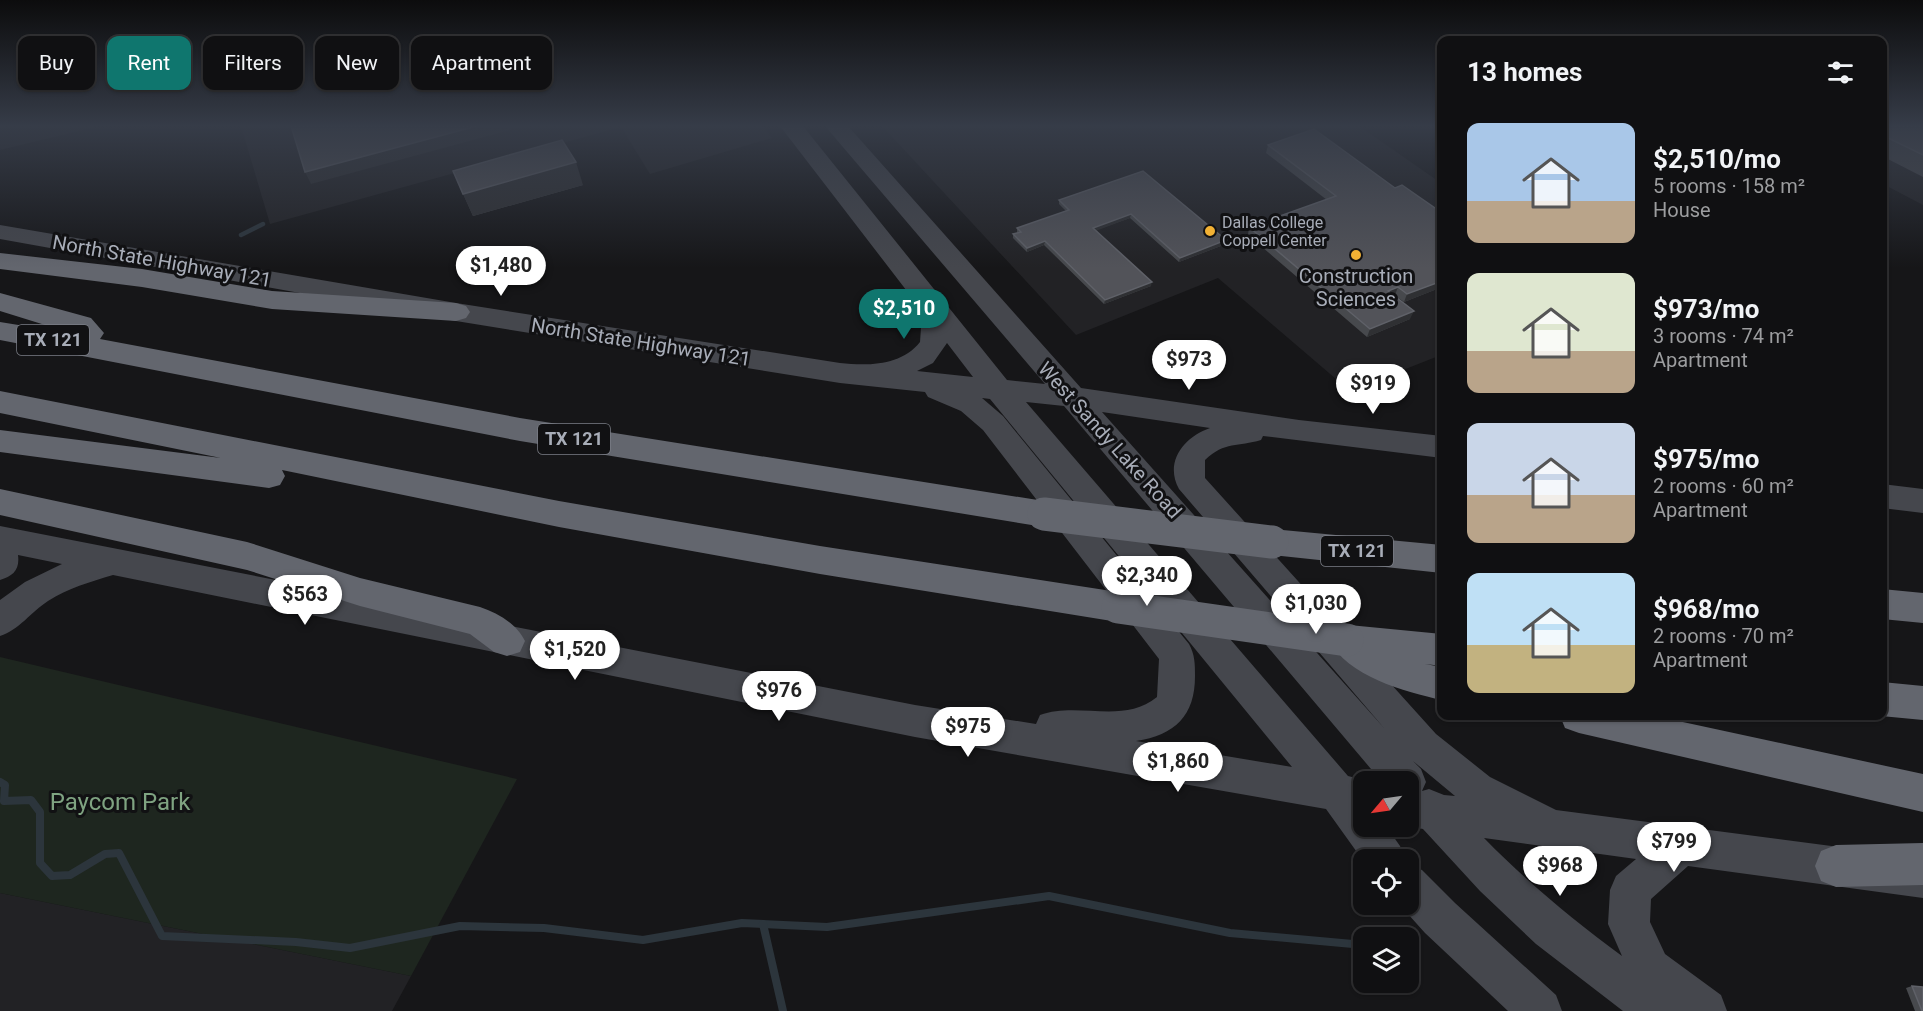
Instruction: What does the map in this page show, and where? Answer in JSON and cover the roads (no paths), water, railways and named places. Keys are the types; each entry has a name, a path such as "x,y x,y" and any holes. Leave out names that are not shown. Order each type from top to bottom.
{"highway":[{"path":"0,261 142,278 272,300 456,312"},
{"path":"0,302 81,325 106,349"},
{"name":"TX 121","path":"0,331 106,349 357,399 602,444 837,483 1044,514 1437,559"},
{"path":"0,402 570,516 1118,607 1347,640 1437,650"},
{"path":"0,441 290,479 335,469"},
{"path":"3,503 247,556 360,592 480,622 507,641"},
{"path":"1887,604 1923,608"},
{"path":"1347,640 1380,664 1411,677 1437,683"},
{"path":"1887,700 1923,704"},
{"path":"1597,720 1923,794"},
{"path":"1836,866 1923,864"}],"main road":[{"path":"832,173 998,389 1350,794 1380,849"},
{"name":"West Sandy Lake Road","path":"877,173 1071,397 1218,561 1393,771"},
{"name":"North State Highway 121","path":"0,232 456,312 840,373 1071,397 1299,431"},
{"path":"870,376 900,368 924,356 932,345 935,333 925,297"},
{"path":"915,380 971,404 993,423 1177,655 1177,665 1173,705 1153,722 1108,729 915,721"},
{"path":"1437,446 1299,431 1224,433 1202,445 1190,457 1190,481 1423,746 1476,790 1552,828"},
{"path":"1887,497 1923,501"},
{"path":"0,567 3,564 0,539 915,721 1350,794"},
{"path":"0,622 27,596 56,580 113,562"},
{"path":"1419,797 1552,828 1923,878"},
{"name":"West Sandy Lake Road","path":"1419,801 1494,877 1551,929 1659,1011"},
{"path":"1683,844 1631,890 1629,924 1650,969 1704,1011"},
{"path":"1419,896 1540,1011"}],"waterway":[{"path":"241,235 263,224"},
{"path":"0,782 5,785 4,801 31,800 40,812 40,863 52,876 70,875 105,854 119,853 162,936 296,942 350,948 460,926 544,928 643,940 742,923 827,927 1049,896 1230,933 1353,944"},
{"path":"763,924 783,1011"}],"place":[{"name":"Dallas College Coppell Center","path":"1210,231"},
{"name":"Construction Sciences","path":"1356,255"}],"park label":[{"name":"Paycom Park","path":"120,802"}]}
